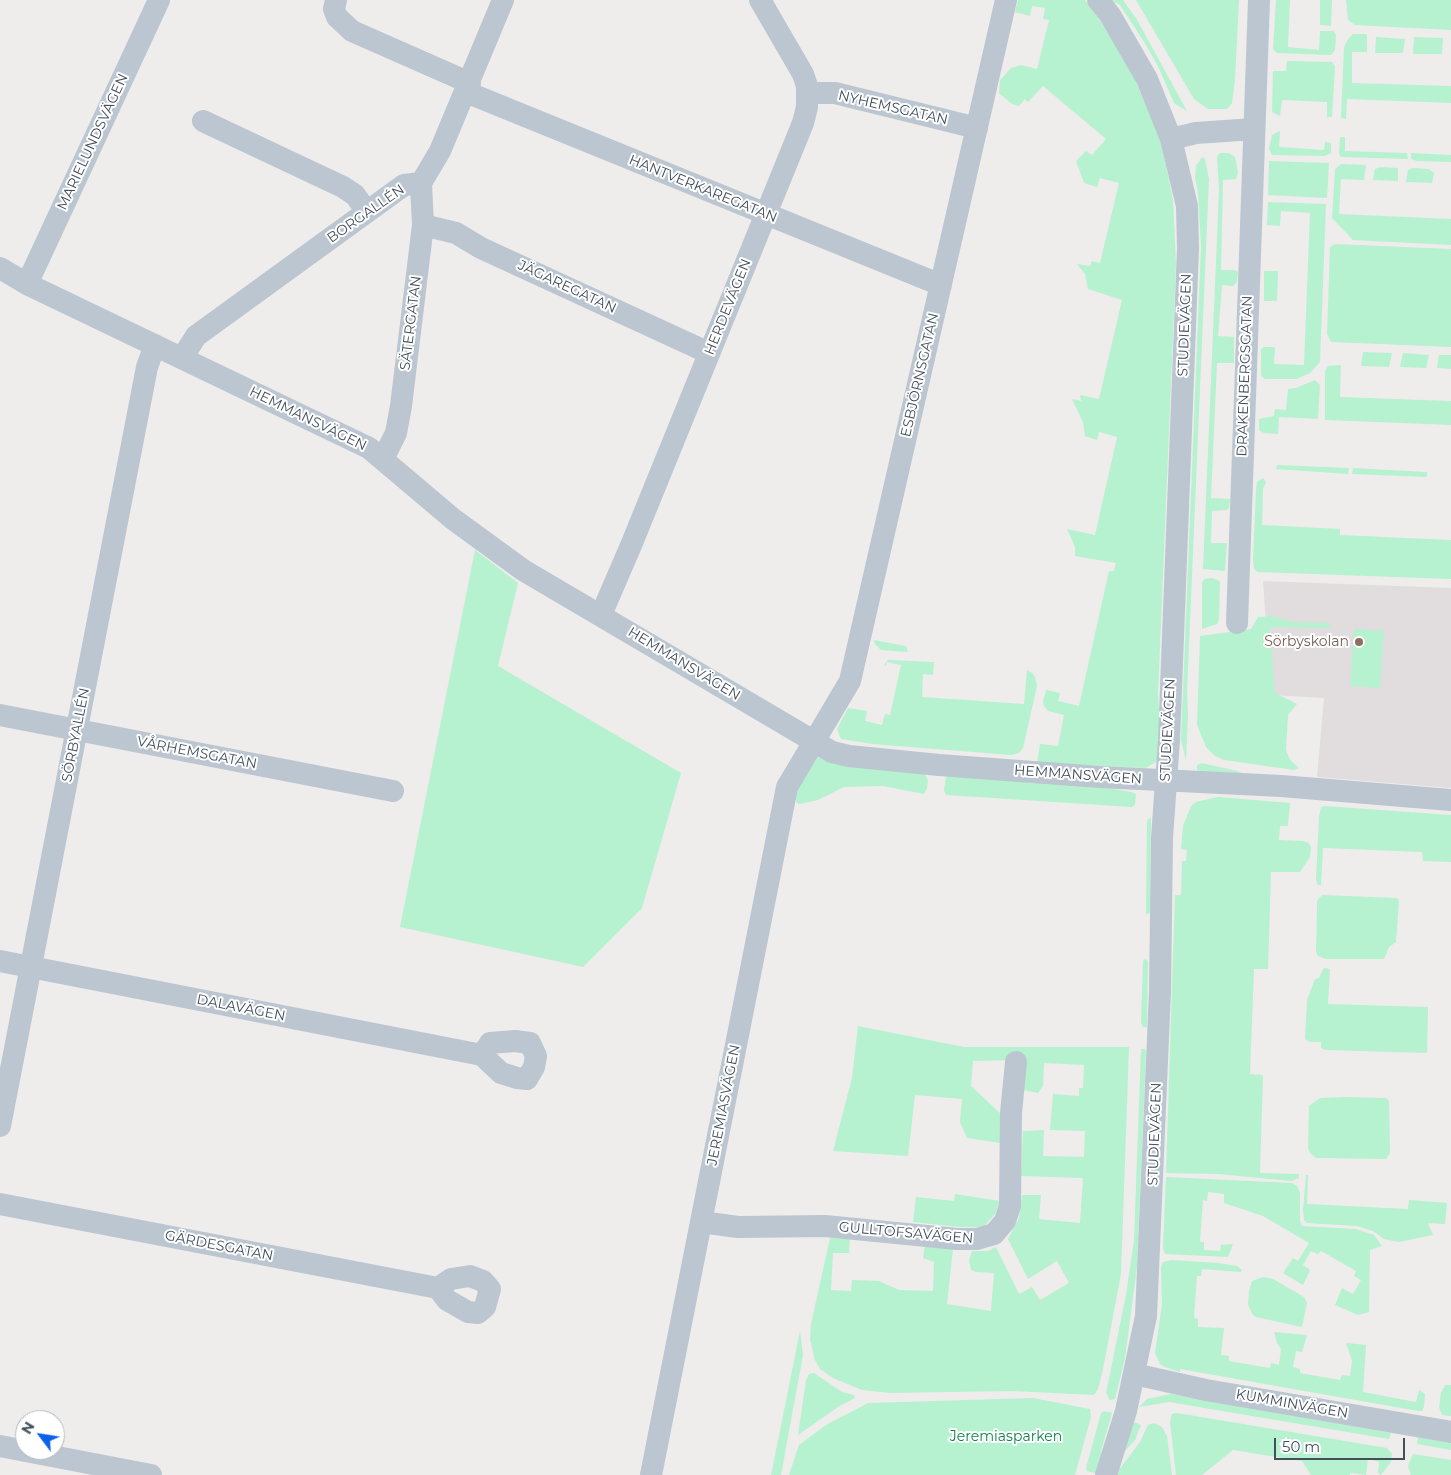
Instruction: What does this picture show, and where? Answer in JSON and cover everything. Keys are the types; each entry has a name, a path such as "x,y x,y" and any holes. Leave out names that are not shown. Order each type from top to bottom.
{"street":[{"name":"MARIELUNDSVÄGEN","path":"27,284 159,0"},
{"name":"HANTVERKAREGATAN","path":"336,0 334,9 336,17 352,30 468,88 766,214 941,285"},
{"name":"BORGALLÉN","path":"182,358 196,336 404,185 421,183 440,151 504,0"},
{"name":"HERDEVÄGEN","path":"601,615 803,123 808,93 803,74 760,0"},
{"name":"ESBJÖRNSGATAN","path":"814,741 850,681 1006,0"},
{"name":"STUDIEVÄGEN","path":"1098,0 1125,40 1147,78 1171,139 1186,206 1188,248 1169,740 1165,780 1150,1256 1146,1316 1134,1374 1106,1475"},
{"name":"DRAKENBERGSGATAN","path":"1237,623 1259,0"},
{"name":"NYHEMSGATAN","path":"808,93 835,93 977,128"},
{"path":"203,121 343,187 355,195 367,212"},
{"path":"1171,139 1196,133 1254,129"},
{"name":"SÄTERGATAN","path":"383,459 396,433 401,406 423,225 421,183"},
{"name":"JÄGAREGATAN","path":"423,225 456,233 481,248 709,353"},
{"name":"HEMMANSVÄGEN","path":"0,268 27,284 369,448 453,518 523,570 832,752 849,756 939,765 1281,786 1451,800"},
{"name":"SÖRBYALLÉN","path":"0,1126 147,367 155,345"},
{"name":"VÅRHEMSGATAN","path":"0,715 393,791"},
{"name":"JEREMIASVÄGEN","path":"652,1475 787,787 814,741"},
{"name":"DALAVÄGEN","path":"0,961 482,1054"},
{"name":"GULLTOFSAVÄGEN","path":"701,1222 738,1227 826,1226 958,1240 977,1240 994,1234 1005,1221 1010,1206 1011,1113 1016,1062"},
{"name":"GÄRDESGATAN","path":"0,1204 438,1288"},
{"name":"KUMMINVÄGEN","path":"1134,1374 1206,1390 1451,1432"},
{"path":"0,1446 150,1475"}],"shaded area":[{"name":"Sörbyskolan","path":"1263,581 1451,588 1451,788 1317,777 1324,698 1271,695"}],"green space":[{"path":"1018,0 1085,0 1129,66 1160,137 1173,200 1176,264 1158,693 1162,758 1146,768 1037,763 1040,744 1058,746 1064,715 1048,711 1044,706 1046,690 1060,693 1058,701 1079,706 1109,571 1114,571 1116,563 1075,556 1075,547 1067,529 1095,535 1117,437 1099,432 1097,440 1085,436 1083,422 1072,399 1081,401 1080,395 1099,399 1122,300 1088,289 1085,274 1077,264 1090,266 1092,261 1100,263 1119,183 1100,178 1097,187 1084,183 1076,161 1086,151 1092,155 1106,139 1043,86 1028,102 1025,99 1019,106 1012,104 999,93 1000,80 1011,68 1021,65 1037,69 1049,20 1043,19 1045,8 1032,6 1030,16 1015,12"},
{"path":"1110,0 1123,0 1136,18 1187,111 1174,103 1158,66 1146,45 1120,5"},
{"path":"1136,0 1239,0 1235,80 1232,103 1227,109 1208,109 1194,99"},
{"path":"1276,0 1290,0 1288,47 1319,50 1320,31 1334,31 1336,35 1335,50 1331,55 1277,53 1273,49"},
{"path":"1320,0 1332,0 1331,26 1320,25"},
{"path":"1346,0 1451,0 1451,30 1355,25 1348,20"},
{"path":"1353,34 1367,34 1367,52 1352,52 1352,83 1451,86 1451,103 1347,99 1346,119 1341,118 1344,47"},
{"path":"1376,37 1405,39 1403,53 1375,53"},
{"path":"1414,37 1443,38 1442,54 1413,54"},
{"path":"1287,61 1332,62 1335,66 1332,117 1327,117 1327,102 1282,100 1280,116 1272,112 1273,71 1286,71"},
{"path":"1280,131 1279,147 1324,150 1325,142 1331,143 1331,153 1325,156 1272,155 1269,149 1272,135"},
{"path":"1340,137 1345,137 1345,151 1407,153 1408,159 1341,157 1339,154"},
{"path":"1219,153 1229,153 1235,157 1238,172 1236,179 1223,180 1221,270 1235,270 1238,272 1237,282 1233,286 1222,285 1218,336 1234,337 1234,363 1217,363 1211,498 1230,499 1227,510 1212,511 1211,543 1227,543 1225,571 1203,569 1219,190 1217,158"},
{"path":"1411,153 1451,155 1451,162 1417,161 1411,159"},
{"path":"1202,157 1205,159 1209,179 1187,692 1186,760 1181,740 1201,246 1198,192 1195,177 1196,166"},
{"path":"1269,161 1329,163 1327,198 1268,195"},
{"path":"1341,164 1366,165 1364,180 1341,179 1339,214 1451,219 1451,245 1353,240 1332,218 1335,169"},
{"path":"1381,167 1398,168 1398,181 1373,180 1375,169"},
{"path":"1413,168 1429,169 1434,173 1432,183 1406,182 1408,170"},
{"path":"1268,202 1326,204 1320,362 1310,373 1296,379 1265,379 1261,376 1261,349 1264,347 1275,347 1274,364 1304,365 1310,213 1281,211 1280,226 1267,225"},
{"path":"1335,244 1451,249 1451,347 1331,342 1327,334 1330,247"},
{"path":"1264,271 1278,271 1277,301 1264,301"},
{"path":"1363,352 1392,353 1389,367 1361,366"},
{"path":"1403,353 1429,355 1426,368 1400,367"},
{"path":"1439,355 1451,355 1451,369 1437,368"},
{"path":"1341,365 1340,397 1451,401 1451,425 1325,420 1325,371 1328,366"},
{"path":"1315,380 1320,385 1318,419 1279,417 1278,434 1264,433 1259,430 1259,419 1274,416 1275,409 1286,410 1288,389 1296,388"},
{"path":"1277,465 1349,468 1348,474 1276,469"},
{"path":"1353,468 1427,472 1427,477 1352,474"},
{"path":"1263,478 1266,482 1263,489 1262,525 1340,529 1340,535 1451,540 1451,579 1258,572 1254,569 1253,559 1256,490 1257,482"},
{"path":"475,550 518,583 498,666 681,773 642,908 583,967 400,927"},
{"path":"1212,578 1220,581 1219,619 1217,624 1202,629 1202,583 1204,579"},
{"path":"1272,616 1292,622 1330,623 1330,628 1270,627 1275,693 1297,704 1288,715 1286,750 1290,760 1299,768 1294,770 1224,760 1215,756 1206,747 1197,725 1200,636 1251,629 1258,617"},
{"path":"1354,629 1384,631 1380,688 1350,686"},
{"path":"874,640 906,646 908,652 881,650"},
{"path":"888,660 934,662 933,675 923,674 922,697 1024,704 1027,670 1032,673 1037,686 1023,748 1019,753 1011,755 872,744 841,739 837,729 848,708 867,711 865,721 882,725 885,714 890,715 901,665 887,662 886,666 884,665"},
{"path":"818,757 827,761 923,772 928,780 927,788 924,794 883,786 844,787 818,800 799,804 796,802 795,795 798,786"},
{"path":"1202,763 1250,776 1206,773 1197,770 1197,765"},
{"path":"949,773 1088,784 1136,794 1135,805 1132,807 946,795 944,790 946,777"},
{"path":"1218,797 1290,803 1288,826 1280,826 1279,840 1303,841 1309,843 1311,848 1310,857 1300,872 1271,872 1268,969 1254,969 1250,1074 1263,1075 1260,1173 1299,1174 1299,1178 1291,1181 1218,1174 1166,1173 1175,895 1181,895 1182,861 1186,861 1187,850 1181,849 1183,826 1191,806 1196,802"},
{"path":"1321,807 1451,815 1451,862 1423,861 1422,852 1323,848 1321,885 1318,885 1316,880 1319,816"},
{"path":"1151,818 1150,913 1146,914 1147,822"},
{"path":"1322,895 1396,898 1399,900 1396,942 1389,947 1384,959 1326,959 1318,956 1316,951 1317,901"},
{"path":"1145,959 1148,961 1147,1027 1143,1027 1141,1023 1143,961"},
{"path":"1323,969 1330,969 1328,1004 1428,1007 1427,1053 1326,1050 1321,1048 1321,1042 1310,1042 1305,1039 1307,1000 1315,979 1319,978"},
{"path":"858,1026 964,1047 1129,1047 1121,1274 1103,1369 1098,1389 1094,1395 1012,1391 890,1393 862,1390 833,1378 820,1369 815,1360 810,1340 811,1324 830,1238 850,1239 849,1253 833,1253 831,1290 851,1291 852,1280 879,1281 899,1290 933,1291 934,1262 923,1258 925,1245 953,1249 947,1304 991,1311 994,1273 971,1270 969,1260 972,1251 988,1251 996,1247 1019,1294 1032,1287 1040,1300 1069,1283 1057,1261 1028,1279 1008,1239 1019,1218 1022,1195 1041,1195 1039,1219 1080,1223 1083,1178 1021,1176 1023,1131 1044,1130 1043,1156 1084,1157 1085,1131 1050,1130 1053,1094 1079,1096 1079,1088 1083,1088 1084,1065 1044,1063 1043,1086 1038,1093 1024,1090 1021,1060 973,1061 971,1086 1001,1114 1001,1143 967,1138 960,1122 962,1099 915,1095 908,1156 833,1151 852,1078"},
{"path":"1141,1049 1145,1049 1146,1052 1137,1267 1125,1358 1115,1399 1110,1400 1106,1393 1126,1295 1134,1240"},
{"path":"1320,1098 1386,1098 1389,1101 1390,1153 1386,1159 1316,1158 1310,1153 1308,1148 1309,1106"},
{"path":"1306,1175 1308,1175 1307,1204 1408,1209 1409,1200 1447,1203 1445,1224 1428,1223 1433,1235 1399,1242 1384,1239 1373,1231 1357,1226 1307,1223 1304,1220 1303,1210"},
{"path":"1166,1177 1292,1183 1297,1186 1300,1192 1300,1221 1302,1226 1356,1229 1374,1235 1382,1246 1370,1250 1369,1312 1358,1315 1335,1305 1342,1288 1353,1294 1361,1280 1354,1276 1356,1271 1321,1251 1318,1254 1311,1251 1303,1265 1310,1270 1303,1285 1283,1273 1293,1258 1298,1261 1309,1243 1263,1216 1224,1203 1224,1194 1208,1192 1207,1201 1203,1200 1200,1242 1204,1242 1204,1250 1220,1251 1221,1245 1233,1244 1228,1257 1165,1254 1163,1248"},
{"path":"955,1194 1000,1201 995,1214 983,1227 959,1227 913,1222 916,1197 954,1201"},
{"path":"1172,1260 1218,1263 1237,1266 1242,1270 1241,1272 1202,1269 1201,1276 1197,1276 1194,1318 1198,1319 1198,1327 1224,1328 1221,1355 1229,1356 1229,1361 1270,1368 1271,1363 1279,1365 1281,1349 1274,1332 1307,1335 1302,1352 1296,1351 1293,1367 1300,1369 1300,1373 1340,1380 1342,1375 1350,1376 1352,1361 1346,1343 1366,1345 1363,1392 1416,1402 1419,1390 1425,1394 1422,1411 1180,1369 1180,1372 1160,1364 1155,1353 1162,1304 1161,1267 1163,1262"},
{"path":"1263,1277 1273,1279 1304,1297 1307,1303 1302,1327 1253,1315 1248,1305 1249,1291 1252,1281"},
{"path":"800,1331 803,1355 781,1475 771,1475"},
{"path":"814,1373 842,1392 854,1395 855,1398 838,1407 798,1435 806,1380 809,1374"},
{"path":"1445,1385 1451,1385 1451,1416 1442,1415 1439,1407 1441,1393"},
{"path":"1171,1394 1391,1433 1389,1439 1169,1402 1139,1407 1147,1399"},
{"name":"Jeremiasparken","path":"1033,1398 1090,1409 1091,1417 1075,1475 789,1475 799,1445 826,1425 868,1403"},
{"path":"1104,1411 1112,1413 1101,1451 1099,1474 1087,1471 1086,1468 1101,1413"},
{"path":"1177,1413 1387,1448 1392,1454 1391,1462 1381,1475 1378,1473 1379,1462 1368,1459 1366,1475 1350,1473 1350,1475 1311,1475 1302,1461 1233,1450 1202,1475 1176,1475 1170,1422 1172,1414"},
{"path":"1134,1422 1141,1425 1135,1440 1118,1459"},
{"path":"1154,1423 1162,1427 1167,1436 1172,1475 1115,1475 1140,1442 1148,1425"},
{"path":"1418,1437 1451,1443 1451,1450 1417,1444"},
{"path":"1413,1454 1451,1460 1451,1475 1411,1475 1408,1466"}],"place":[{"name":"Sörbyskolan","path":"1359,642"}]}
